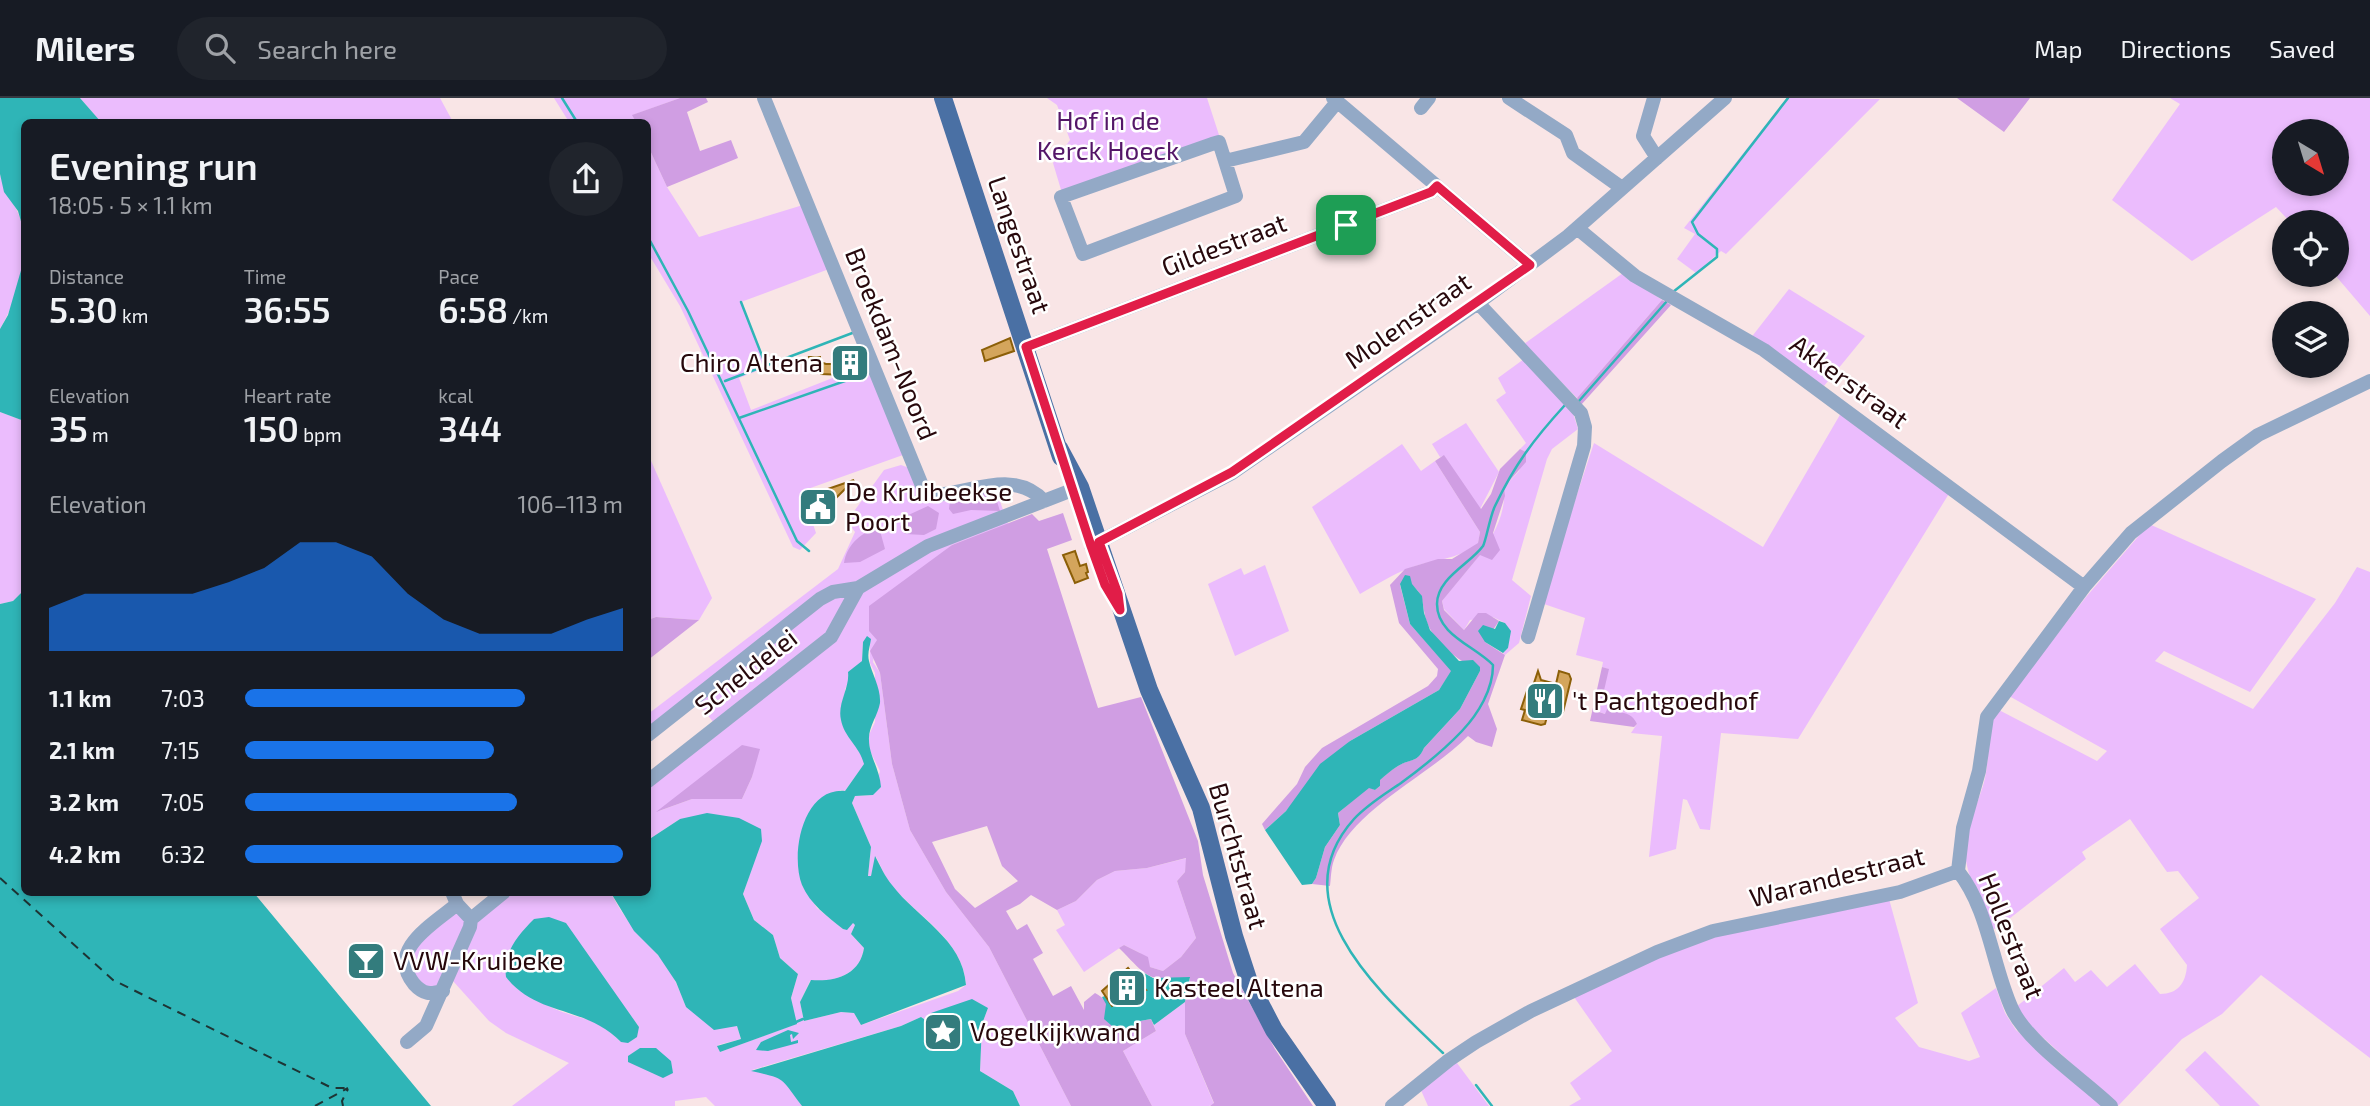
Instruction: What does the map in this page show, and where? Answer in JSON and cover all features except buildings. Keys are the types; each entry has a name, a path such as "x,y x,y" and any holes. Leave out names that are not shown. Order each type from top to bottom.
{"main road":[{"name":"Langestraat","path":"943,98 1059,448 1095,544"},
{"name":"Burchtstraat","path":"1095,544 1105,585 1120,610 1149,690 1200,808 1249,982 1274,1030 1327,1106"}],"street":[{"name":"Broekdam-Noord","path":"764,98 923,488 933,495 987,484 1021,487 1034,491 1044,501"},
{"path":"1654,98 1643,136 1657,158"},
{"name":"Molenstraat","path":"1095,544 1232,472 1478,303 1577,228 1726,98"},
{"path":"1225,161 1304,142 1335,100 1530,265"},
{"path":"1514,100 1566,135 1573,153 1622,188"},
{"path":"1219,142 1225,161 1236,196 1083,254 1061,197 1219,142"},
{"name":"Gildestraat","path":"1026,347 1431,192 1437,186"},
{"name":"Akkerstraat","path":"1577,228 1635,276 1764,350 2084,587"},
{"path":"1478,303 1581,413 1585,427 1584,446 1528,637"},
{"name":"Warandestraat","path":"1392,1106 1476,1042 1531,1011 1657,952 1713,931 1900,892 1958,870 1963,828 1979,771 1987,717 2084,587 2131,533 2221,461 2258,435 2370,381"},
{"name":"Scheldelei","path":"651,733 820,598 833,592 858,587 928,546 1076,489"},
{"name":"Scheldelei","path":"651,779 831,637 858,587"},
{"name":"Hollestraat","path":"1958,870 1972,892 2013,1011 2034,1038 2111,1106"},
{"path":"407,1042 426,1026 468,934 471,919 499,896"},
{"path":"443,991 429,995 421,992 407,975 405,961 408,945 455,898 471,919"}],"green space":[{"path":"80,98 440,98 451,119 98,119"},
{"path":"554,98 680,98 633,115 635,119 567,119"},
{"name":"Hof in de Kerck Hoeck","path":"1047,98 1207,98 1220,138 1062,193 1053,163 1070,140 1057,105"},
{"path":"1787,98 1880,99 1726,254 1721,251 1696,273 1677,259 1695,234 1684,228"},
{"path":"2170,98 2370,98 2370,316 2345,287 2349,287 2349,210 2279,210 2276,207 2192,261 2112,200 2180,104"},
{"path":"651,152 667,187 699,237 803,205 829,269 741,302 767,367 739,378 751,410 868,364 903,455 802,491 816,533 800,550 793,547 680,306 651,258"},
{"path":"0,174 21,221 21,276 13,302 0,329"},
{"path":"1623,273 1662,300 1577,398 1524,344"},
{"path":"1789,289 1865,336 1824,386 1750,339"},
{"path":"1524,359 1573,413 1578,429 1552,449 1547,459 1512,580 1531,596 1519,643 1505,655 1503,653 1508,648 1505,623 1493,617 1470,620 1464,630 1444,609 1442,601 1493,535 1504,504 1504,487 1519,471 1526,452 1520,449 1526,443 1496,400 1506,393 1498,378"},
{"path":"0,412 21,420 21,593 13,601 0,604"},
{"path":"1841,413 1950,492 1798,739 1721,733 1710,830 1700,829 1687,800 1683,799 1676,849 1649,857 1662,736 1631,733 1637,724 1599,712 1608,669 1602,667 1603,662 1576,655 1585,618 1541,603 1594,443 1763,547"},
{"path":"1466,423 1499,472 1480,509 1444,456 1440,457 1432,444"},
{"path":"1402,444 1421,471 1435,461 1480,532 1478,544 1453,556 1404,570 1360,594 1312,507"},
{"path":"651,461 712,598 699,620 651,619"},
{"path":"901,465 912,469 921,490 995,487 1008,524 952,545 927,566 877,640 873,662 880,673 892,764 910,830 946,892 989,947 1071,1106 1020,1106 1013,1091 980,1071 982,1024 988,1008 932,1013 944,1021 948,1034 939,1037 937,1028 921,1017 901,1026 752,1070 778,1076 787,1083 802,1106 715,1106 706,1097 675,1101 675,1106 512,1106 569,1063 506,1033 489,1021 453,981 478,919 508,896 613,896 626,918 666,966 686,1007 737,1026 741,1039 718,1045 720,1052 796,1024 791,998 798,974 780,958 773,935 754,920 743,894 751,870 680,819 651,838 651,784 719,729 692,696 651,728 651,712 838,569 855,532 847,521 884,470","holes":["863,642 870,646 870,663 875,673 875,722 868,737 870,751 880,771 873,795 855,796 852,803 871,847 868,876 871,876 876,857 892,886 948,942 963,969 966,985 958,991 861,1025 854,1013 841,1012 804,1021 800,1002 810,981 837,978 852,971 862,957 864,948 851,934 855,925 852,922 843,929 817,908 802,885 840,790 845,791 865,763 861,752 850,739 845,689 862,661","755,761 752,777 742,799 692,799 659,811","534,919 607,983 639,1027 621,1042 602,1026 544,1003 505,958"]},
{"path":"2149,524 2316,599 2250,692 2164,651 2155,661 2253,709 2335,603 2357,567 2370,572 2370,1058 2261,975 2222,1014 2182,1039 2118,1106 2026,1022 2016,1007 2064,968 2075,982 2091,970 2107,987 2135,964 2160,994 2176,990 2183,982 2187,965 2160,929 2199,898 2178,871 2167,872 2130,819 2082,852 2086,859 1996,929 1990,928 1968,871 1965,841 1985,778 1990,734 1997,709 2097,761 2107,751 2009,696 2086,597"},
{"path":"1265,565 1289,631 1235,656 1208,584 1241,568 1244,575"},
{"path":"1187,858 1185,872 1177,881 1196,938 1181,957 1163,971 1150,967 1140,953 1124,945 1084,972 1056,930 1065,925 1057,910 1076,901 1097,880 1115,871 1147,868"},
{"path":"1889,899 1918,1003 1895,1018 1919,1047 1969,1061 1980,1057 1961,1013 1996,988 2005,1013 2016,1030 2104,1106 1569,1106 1581,1099 1570,1083 1612,1051 1574,997 1700,939"},
{"path":"456,910 467,923 438,987 430,990 413,979 411,949"},
{"path":"1185,1002 1185,1034 1214,1104 1152,1106 1123,1051 1156,1031 1154,1025"},
{"path":"2205,1051 2260,1106 2220,1106 2185,1070"},
{"path":"1454,1059 1489,1106 1428,1106 1420,1088"}],"shaded area":[{"path":"680,98 706,98 708,102 687,112 700,151 731,140 738,158 667,187 651,152 651,119 634,119 632,115"},
{"path":"1957,98 2030,98 2004,132"},
{"path":"1662,300 1671,305 1581,405 1577,398"},
{"path":"1520,449 1526,452 1526,462 1504,487 1505,496 1493,533 1500,550 1492,560 1480,555 1442,601 1444,610 1464,630 1478,613 1486,613 1499,621 1485,642 1505,655 1488,704 1497,729 1492,747 1476,742 1468,736 1357,825 1343,842 1334,860 1330,886 1312,884 1325,847 1340,825 1338,813 1369,787 1375,790 1380,786 1379,780 1393,769 1419,756 1460,709 1480,671 1458,658 1433,634 1420,595 1412,585 1404,581 1400,585 1410,624 1452,671 1439,690 1350,741 1265,830 1262,824 1297,784 1305,767 1322,748 1428,686 1437,676 1438,669 1399,623 1390,585 1405,569 1438,559 1452,559 1478,543 1480,532 1435,461 1444,455 1481,509 1491,494 1500,469"},
{"path":"986,490 994,492 1000,511 971,510 953,514 949,509 950,500"},
{"path":"928,506 939,513 936,529 924,535 905,534 900,527 904,517"},
{"path":"1063,513 1072,540 1047,549 1098,708 1141,697 1198,841 1203,875 1233,973 1275,1049 1313,1106 1210,1106 1214,1103 1185,1034 1185,1002 1190,978 1156,978 1136,966 1119,948 1124,945 1148,957 1150,967 1163,971 1181,957 1196,938 1177,881 1185,872 1186,858 1147,868 1115,871 1097,880 1076,901 1057,910 1031,895 1006,911 1017,930 1027,924 1043,953 1033,959 1053,996 1071,986 1084,1010 1084,1002 1095,993 1133,1029 1140,1021 1151,1019 1156,1031 1123,1051 1152,1106 1071,1106 989,947 946,892 910,830 892,764 880,673 870,651 877,640 869,631 869,606 952,545 1032,514 1039,521","holes":["987,826 1002,866 1018,881 975,908 955,889 932,842"]},
{"path":"879,527 885,549 860,562 844,563 848,550 856,540"},
{"path":"656,617 699,620 651,658 651,619"},
{"path":"1602,667 1609,669 1599,712 1605,714 1608,707 1615,707 1617,712 1634,718 1637,724 1634,727 1590,721"},
{"path":"742,745 760,749 742,799 692,799 656,812"}],"water":[{"path":"0,98 80,98 98,119 21,119 21,222 18,211 4,192 0,174"},
{"path":"21,270 21,420 0,412 0,329 8,315"},
{"path":"1405,575 1410,576 1412,584 1422,596 1430,630 1459,661 1473,660 1480,667 1480,671 1460,709 1419,756 1393,769 1380,780 1380,786 1375,790 1369,788 1338,813 1340,825 1325,847 1316,878 1312,884 1302,885 1265,830 1286,811 1320,764 1350,741 1439,690 1451,671 1410,624 1400,584"},
{"path":"21,593 21,896 256,896 431,1106 0,1106 0,604 13,601"},
{"path":"1499,621 1505,623 1511,631 1508,648 1503,653 1485,642 1478,631 1483,625 1495,629"},
{"path":"867,636 871,639 868,658 880,697 869,735 869,746 881,787 873,795 855,796 852,803 871,847 868,876 871,876 875,856 902,897 948,942 963,969 966,985 861,1025 854,1013 841,1012 804,1021 800,1002 811,980 829,980 852,971 862,957 864,948 851,934 855,925 853,923 847,930 843,929 810,898 802,885 798,857 803,825 810,811 819,800 831,793 845,791 864,764 845,732 840,714 848,672 862,661 863,642"},
{"path":"707,813 739,818 761,829 762,841 743,894 754,920 773,935 780,958 798,974 791,998 797,1024 720,1052 717,1046 741,1039 737,1026 714,1030 686,1007 676,982 658,955 634,931 613,896 651,896 651,838 680,819"},
{"path":"549,917 566,923 639,1027 637,1037 628,1043 621,1042 592,1022 532,999 518,990 506,977 507,960 517,938 534,919"},
{"path":"1137,969 1153,978 1190,977 1185,1002 1154,1025 1151,1019 1140,1021 1133,1030 1120,1033 1104,1019 1106,1004 1102,997 1105,996 1113,1006 1139,990 1145,992 1146,987 1141,986 1133,971"},
{"path":"972,999 988,1008 982,1024 980,1071 1013,1091 1020,1106 802,1106 782,1081 751,1071 901,1026 921,1017 937,1028 939,1037 948,1034 944,1021 931,1013"},
{"path":"788,1030 799,1033 793,1039 792,1034 790,1035 791,1042 798,1040 798,1043 768,1051 756,1050 761,1042"},
{"path":"640,1048 656,1048 671,1061 673,1073 663,1078 628,1062 628,1056"}],"waterway":[{"path":"562,98 575,119"},
{"path":"1673,292 1717,257 1717,249 1698,234 1692,222 1788,98"},
{"path":"651,243 688,311 797,541 809,551"},
{"path":"1579,401 1667,301"},
{"path":"741,302 766,366"},
{"path":"725,381 855,332"},
{"path":"739,418 865,374"},
{"path":"1443,1053 1393,1004 1347,947 1333,916 1327,884 1333,851 1354,819 1448,745 1468,724 1484,701 1493,665 1443,624 1437,604 1438,595 1448,579 1483,546 1493,510 1510,477 1565,405"},
{"path":"796,1022 803,1019"},
{"path":"1476,1085 1492,1106"}],"ferry route":[{"path":"0,878 113,980 332,1088 348,1088"},
{"path":"315,1106 348,1088"},
{"path":"343,1106 342,1101 348,1089"}],"place":[{"name":"Chiro Altena","path":"850,363"},
{"name":"De Kruibeekse Poort","path":"818,507"},
{"name":"'t Pachtgoedhof","path":"1545,701"},
{"name":"VVW-Kruibeke","path":"366,961"},
{"name":"Kasteel Altena","path":"1127,988"},
{"name":"Vogelkijkwand","path":"943,1032"}],"route":[{"path":"1437,186 1530,265 1232,472 1099,542 1118,594 1120,610 1105,585 1091,546 1026,347 1346,225 1431,192 1437,186"}]}
